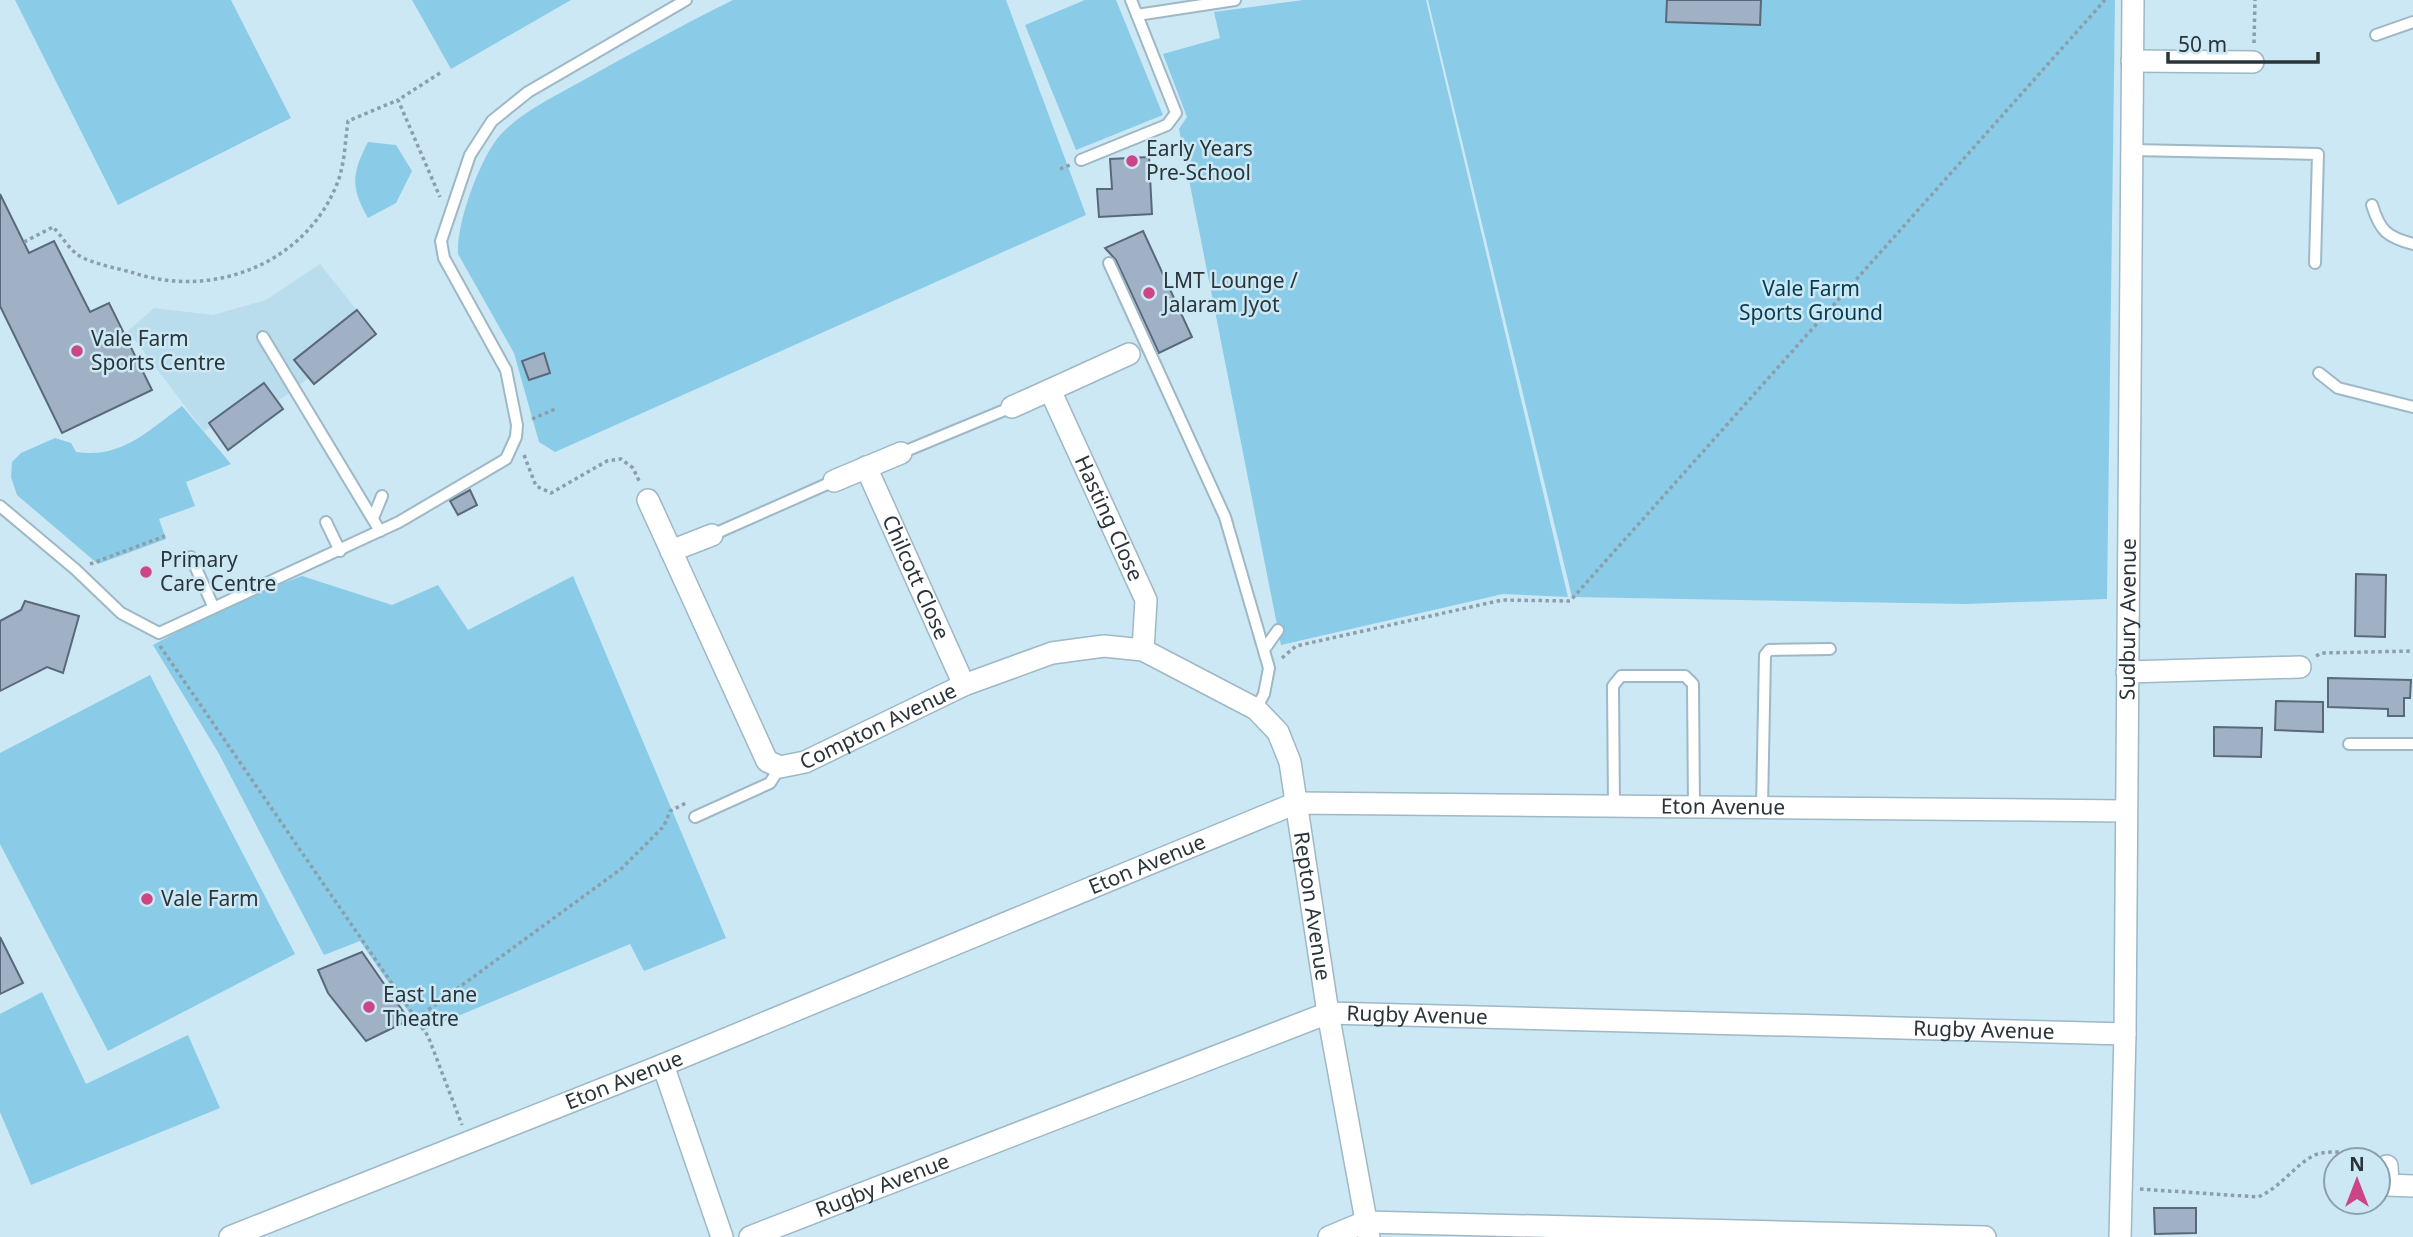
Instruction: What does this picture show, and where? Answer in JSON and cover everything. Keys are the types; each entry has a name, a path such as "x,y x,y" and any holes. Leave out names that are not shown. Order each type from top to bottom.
{"street":[{"name":"Sudbury Avenue","path":"2120,1237 2125,1034 2133,0"},
{"path":"2132,61 2253,62"},
{"path":"1012,407 1129,354"},
{"name":"Hasting Close","path":"1050,390 1146,600 1143,650"},
{"path":"834,481 901,453"},
{"name":"Chilcott Close","path":"866,467 964,685"},
{"name":"Compton Avenue","path":"648,500 767,761 780,767 805,762 964,685 1052,653 1104,646 1143,650 1256,709"},
{"path":"671,551 712,534"},
{"path":"2127,672 2300,667"},
{"name":"Repton Avenue","path":"1256,709 1278,732 1290,762 1328,1013 1367,1230"},
{"name":"Eton Avenue","path":"230,1237 663,1065 1296,803 2125,811"},
{"name":"Rugby Avenue","path":"750,1237 1328,1013 2125,1034"},
{"path":"663,1065 722,1237"},
{"path":"2392,1184 2413,1186"},
{"path":"1329,1237 1367,1230 1985,1237"}],"lane":[{"path":"0,506 75,569 121,613 159,633 380,531 506,459 516,437 517,425 506,370 444,258 441,241 470,155 492,121 528,92 686,0"},
{"path":"1081,160 1167,125 1176,113 1131,0"},
{"path":"1137,15 1235,0"},
{"path":"2376,35 2413,22"},
{"path":"2132,150 2318,154 2315,263"},
{"path":"2372,205 2377,221 2390,238 2413,244"},
{"path":"1109,263 1225,517 1266,647 1269,667 1264,694 1256,709"},
{"path":"263,337 380,531"},
{"path":"2319,373 2338,388 2413,407"},
{"path":"901,453 1012,407"},
{"path":"712,534 834,481"},
{"path":"373,518 382,496"},
{"path":"326,522 340,551"},
{"path":"191,557 213,606"},
{"path":"1266,647 1278,630"},
{"path":"1762,807 1765,655 1769,650 1777,648 1830,649"},
{"path":"1614,806 1613,686 1621,676 1685,676 1693,684 1694,807"},
{"path":"2349,744 2413,744"},
{"path":"695,817 770,783 780,767"}],"path":[{"path":"1269,667 1296,646 1502,600 1570,601 2105,0"},
{"path":"2253,62 2255,0"},
{"path":"24,242 53,227 78,255 153,279 224,279 253,271 279,255 304,233 324,208 338,183 348,121 398,100 440,73"},
{"path":"398,100 449,218"},
{"path":"517,425 555,409"},
{"path":"516,437 536,486 551,492 607,461 621,459 633,468 648,500"},
{"path":"75,569 165,536"},
{"path":"159,633 160,650 416,1018 437,1057 467,1141"},
{"path":"2300,667 2322,653 2413,652"},
{"path":"416,1018 621,869 664,826 670,811 676,807"},
{"path":"2121,1188 2258,1197 2275,1190 2304,1161 2322,1153"}],"shaded area":[{"path":"320,264 376,334 314,384 309,378 278,401 283,409 228,450 211,427 204,431 128,331 154,308 213,315 266,300"}],"green space":[{"path":"15,0 231,0 291,118 118,205"},
{"path":"412,0 571,0 451,69"},
{"path":"733,0 1006,0 1086,215 555,452 539,442 514,353 458,254 461,226 471,191 493,145 501,134 529,111"},
{"path":"1085,0 1116,0 1163,115 1076,150 1025,25"},
{"path":"1303,0 1426,0 1568,597 1503,594 1281,645 1179,129 1187,117 1163,54 1220,38 1214,12"},
{"name":"Vale Farm Sports Ground","path":"1428,0 2115,0 2107,599 1965,604 1572,597"},
{"path":"368,142 396,145 412,171 396,203 368,218 358,197 355,180"},
{"path":"182,406 231,464 186,482 195,506 159,519 166,539 98,564 17,495 11,477 12,462 21,453 55,438 71,443 76,452 107,451 133,441"},
{"path":"302,576 392,605 438,585 468,630 573,576 726,938 644,971 630,944 422,1031 360,941 324,955 218,752 153,645 231,603"},
{"name":"Vale Farm","path":"150,675 295,954 108,1051 0,844 0,753"},
{"path":"42,992 86,1084 188,1035 220,1108 31,1185 0,1112 0,1014"}],"building":[{"path":"1667,0 1761,0 1760,25 1666,22"},
{"path":"1149,157 1152,214 1099,217 1097,189 1112,189 1110,159"},
{"name":"Vale Farm Sports Centre","path":"0,194 29,253 54,241 90,312 109,303 152,390 62,433 0,306"},
{"name":"LMT Lounge / Jalaram Jyot","path":"1143,231 1192,337 1159,353 1116,260 1105,248"},
{"path":"357,310 376,334 314,384 294,360"},
{"path":"544,353 550,373 529,380 522,361"},
{"path":"264,383 283,409 228,450 209,423"},
{"path":"470,490 477,505 458,515 450,501"},
{"path":"2356,574 2386,575 2385,637 2355,636"},
{"path":"25,601 79,616 63,673 47,667 0,691 0,621 21,610"},
{"path":"2328,678 2411,680 2410,698 2404,698 2404,716 2388,716 2388,709 2328,707"},
{"path":"2276,701 2323,702 2323,732 2275,730"},
{"path":"2214,727 2262,728 2261,757 2214,756"},
{"path":"0,937 23,983 0,994"},
{"name":"East Lane Theatre","path":"362,952 409,1020 366,1041 328,993 318,970"},
{"path":"2154,1208 2196,1208 2196,1233 2155,1234"}],"place":[{"name":"Early Years Pre-School","path":"1132,161"},
{"name":"LMT Lounge / Jalaram Jyot","path":"1149,293"},
{"name":"Vale Farm Sports Centre","path":"77,351"},
{"name":"Primary Care Centre","path":"146,572"},
{"name":"Vale Farm","path":"147,899"},
{"name":"East Lane Theatre","path":"369,1007"}]}
